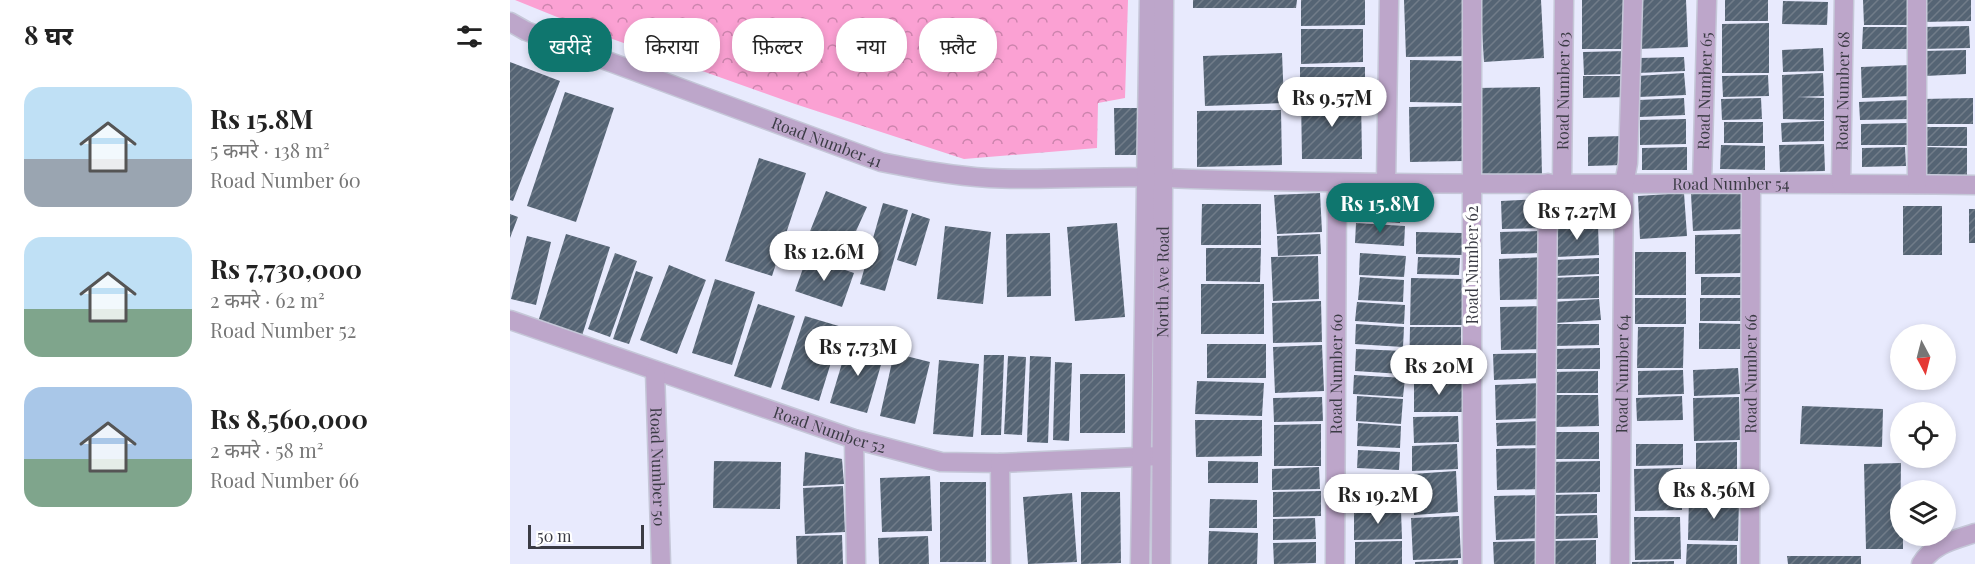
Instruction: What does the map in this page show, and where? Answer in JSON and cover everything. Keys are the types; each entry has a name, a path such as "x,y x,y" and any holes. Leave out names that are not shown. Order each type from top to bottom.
{"street":[{"path":"1140,564 1142,456 1155,178 1149,0"},
{"name":"North Ave Road","path":"1161,564 1155,178 1164,0"},
{"path":"1386,183 1389,0"},
{"name":"Road Number 62","path":"1472,0 1472,564"},
{"name":"Road Number 63","path":"1545,564 1555,183 1564,0"},
{"name":"Road Number 64","path":"1620,564 1624,184 1628,163 1633,0"},
{"name":"Road Number 65","path":"1702,183 1707,0"},
{"name":"Road Number 68","path":"1841,183 1844,0"},
{"path":"1917,0 1917,184"},
{"name":"Road Number 41","path":"510,22 526,31 881,162 935,172 989,178 1155,178"},
{"name":"Road Number 54","path":"1155,178 1337,184 1975,185"},
{"name":"Road Number 60","path":"1335,564 1337,184"},
{"name":"Road Number 66","path":"1750,564 1751,184"},
{"name":"Road Number 52","path":"510,320 855,439 941,462 1000,463 1161,456"},
{"name":"Road Number 50","path":"655,370 661,564"},
{"path":"855,439 856,564"},
{"path":"1000,463 1001,564"},
{"path":"1922,564 1928,553 1939,546 1975,533"}],"green space":[{"path":"515,0 1128,0 1125,98 1098,103 1097,148 964,159 705,72 720,72 720,18 624,18 624,43 612,39 612,18 560,18"}],"building":[{"path":"1193,0 1297,0 1296,8 1193,8"},
{"path":"1301,0 1365,0 1365,25 1301,26"},
{"path":"1404,0 1468,0 1469,56 1406,57"},
{"path":"1480,0 1541,0 1544,58 1484,62"},
{"path":"1582,0 1631,0 1631,49 1582,49"},
{"path":"1635,0 1686,0 1688,47 1637,49"},
{"path":"1725,0 1768,0 1768,21 1725,21"},
{"path":"1863,0 1912,0 1912,25 1864,25"},
{"path":"1922,0 1971,0 1971,21 1922,22"},
{"path":"1783,1 1828,2 1827,25 1782,24"},
{"path":"1769,23 1769,73 1722,73 1722,24"},
{"path":"1969,26 1970,48 1923,49 1923,27"},
{"path":"1863,27 1911,27 1911,49 1862,49"},
{"path":"1301,29 1363,29 1363,62 1301,64"},
{"path":"1823,48 1824,71 1783,72 1782,50"},
{"path":"1966,50 1966,74 1925,76 1924,51"},
{"path":"1627,51 1628,74 1584,75 1583,52"},
{"path":"1282,53 1284,103 1205,106 1203,56"},
{"path":"1684,57 1685,71 1638,73 1638,58"},
{"path":"1410,60 1466,61 1465,103 1410,102"},
{"path":"510,62 528,69 528,72 536,72 560,81 513,201 510,200"},
{"path":"1910,65 1911,96 1862,98 1861,67"},
{"path":"1300,67 1365,67 1365,94 1300,95"},
{"path":"1684,73 1686,95 1638,97 1637,76"},
{"path":"1823,73 1824,96 1797,97 1824,98 1824,120 1783,119 1782,75"},
{"path":"1768,75 1769,96 1723,97 1722,76"},
{"path":"1583,76 1627,76 1628,97 1583,98"},
{"path":"1540,87 1542,176 1477,178 1475,88"},
{"path":"565,92 614,108 576,222 527,206"},
{"path":"1301,98 1361,98 1362,159 1302,159"},
{"path":"1684,98 1685,115 1639,117 1639,100"},
{"path":"1761,98 1762,119 1722,120 1721,99"},
{"path":"1973,98 1973,124 1923,124 1922,99"},
{"path":"1909,100 1909,119 1860,120 1859,102"},
{"path":"1463,106 1464,161 1410,162 1409,107"},
{"path":"1114,108 1140,108 1140,155 1115,155"},
{"path":"1281,110 1282,165 1197,167 1197,111"},
{"path":"1686,119 1686,144 1640,145 1640,120"},
{"path":"1824,121 1824,141 1782,142 1781,123"},
{"path":"1724,122 1763,122 1763,143 1724,143"},
{"path":"1909,123 1910,145 1861,145 1861,124"},
{"path":"1920,127 1967,127 1967,146 1920,146"},
{"path":"1623,136 1624,165 1588,166 1588,137"},
{"path":"1824,144 1825,171 1780,172 1779,145"},
{"path":"1721,145 1765,146 1765,170 1720,169"},
{"path":"1687,147 1687,170 1642,170 1642,148"},
{"path":"1905,147 1906,166 1862,167 1862,148"},
{"path":"1924,147 1967,148 1967,177 1924,177"},
{"path":"759,158 806,173 772,276 725,261"},
{"path":"826,191 867,207 841,264 803,249"},
{"path":"1742,192 1744,229 1693,231 1691,194"},
{"path":"1320,193 1322,232 1277,234 1274,195"},
{"path":"1684,193 1687,236 1640,239 1638,196"},
{"path":"1361,197 1402,200 1400,223 1360,220"},
{"path":"1544,199 1545,228 1502,229 1501,201"},
{"path":"883,203 908,210 885,291 860,284"},
{"path":"1202,204 1261,204 1261,245 1201,245"},
{"path":"1903,206 1942,206 1942,255 1903,255"},
{"path":"1969,209 1975,209 1975,243 1969,243"},
{"path":"912,213 930,219 916,266 897,260"},
{"path":"510,214 518,217 510,238"},
{"path":"1117,223 1125,317 1075,321 1067,227"},
{"path":"1356,223 1405,226 1404,246 1355,243"},
{"path":"1598,225 1599,255 1556,257 1555,227"},
{"path":"945,226 991,232 983,304 937,299"},
{"path":"1541,231 1541,253 1501,254 1500,232"},
{"path":"1416,232 1462,233 1462,255 1416,254"},
{"path":"1050,233 1051,296 1007,297 1006,234"},
{"path":"566,234 610,247 581,339 537,325"},
{"path":"1320,234 1321,254 1278,256 1277,236"},
{"path":"1743,234 1743,273 1695,274 1695,235"},
{"path":"527,236 551,242 536,305 511,299"},
{"path":"1206,248 1261,248 1260,282 1206,281"},
{"path":"1635,252 1686,252 1686,295 1635,295"},
{"path":"615,253 637,261 610,337 588,329"},
{"path":"1360,253 1406,256 1404,277 1359,275"},
{"path":"1318,256 1319,299 1273,301 1271,257"},
{"path":"807,257 854,273 842,307 795,291"},
{"path":"1418,257 1460,258 1459,275 1417,274"},
{"path":"1545,257 1546,299 1500,300 1499,259"},
{"path":"1599,258 1599,274 1555,276 1554,260"},
{"path":"669,265 706,280 677,354 640,340"},
{"path":"636,271 653,277 629,344 613,339"},
{"path":"1599,276 1599,298 1553,299 1552,278"},
{"path":"1360,277 1404,280 1403,302 1358,300"},
{"path":"1701,277 1744,277 1744,295 1701,295"},
{"path":"1411,278 1463,279 1462,325 1410,325"},
{"path":"715,279 755,292 732,365 692,353"},
{"path":"1201,284 1264,284 1264,334 1201,334"},
{"path":"1635,298 1686,298 1686,324 1635,324"},
{"path":"1700,298 1741,298 1741,321 1700,321"},
{"path":"1599,299 1601,320 1555,323 1553,302"},
{"path":"1321,301 1322,342 1273,343 1272,303"},
{"path":"1357,302 1405,305 1404,324 1355,321"},
{"path":"758,304 795,316 771,388 734,376"},
{"path":"1542,306 1543,349 1501,350 1500,307"},
{"path":"805,316 842,327 819,401 781,389"},
{"path":"1699,323 1742,324 1742,349 1699,349"},
{"path":"1356,324 1404,327 1403,347 1355,344"},
{"path":"1553,324 1599,324 1599,345 1554,346"},
{"path":"1410,327 1461,327 1461,376 1409,375"},
{"path":"1638,327 1684,327 1683,368 1637,368"},
{"path":"849,340 885,351 867,413 830,403"},
{"path":"1207,344 1266,344 1266,378 1207,378"},
{"path":"1322,345 1324,391 1275,393 1273,347"},
{"path":"1600,348 1600,369 1555,369 1555,349"},
{"path":"1356,349 1404,351 1402,374 1355,371"},
{"path":"894,353 930,362 915,424 880,416"},
{"path":"1541,353 1542,378 1494,380 1493,354"},
{"path":"984,355 1004,355 1001,435 981,435"},
{"path":"1008,356 1026,357 1022,435 1004,434"},
{"path":"1030,356 1051,357 1048,443 1027,442"},
{"path":"939,360 979,364 973,437 933,434"},
{"path":"1055,362 1072,363 1069,441 1053,440"},
{"path":"1738,368 1740,394 1694,396 1693,370"},
{"path":"1683,370 1684,394 1638,395 1638,371"},
{"path":"1598,371 1598,393 1552,393 1552,372"},
{"path":"1080,374 1125,374 1125,433 1080,433"},
{"path":"1354,375 1405,378 1403,397 1353,394"},
{"path":"1463,379 1463,412 1414,412 1414,380"},
{"path":"1197,381 1264,383 1262,416 1195,414"},
{"path":"1541,383 1543,418 1496,420 1495,385"},
{"path":"1552,395 1598,395 1599,426 1553,427"},
{"path":"1357,396 1403,399 1401,424 1356,421"},
{"path":"1682,396 1683,420 1637,421 1636,398"},
{"path":"1322,397 1323,421 1274,422 1273,398"},
{"path":"1739,397 1740,440 1694,441 1693,398"},
{"path":"1802,406 1883,409 1882,447 1800,444"},
{"path":"1458,416 1459,442 1414,443 1413,417"},
{"path":"1195,420 1262,420 1262,456 1196,457"},
{"path":"1542,421 1543,445 1497,446 1496,423"},
{"path":"1358,423 1401,426 1400,448 1357,446"},
{"path":"1321,424 1321,466 1274,466 1274,425"},
{"path":"1553,432 1599,432 1599,459 1553,459"},
{"path":"1737,442 1737,469 1696,470 1696,443"},
{"path":"1457,444 1458,469 1412,471 1412,446"},
{"path":"1636,444 1683,444 1683,465 1636,466"},
{"path":"1541,448 1542,489 1497,490 1496,449"},
{"path":"1358,450 1400,452 1399,470 1357,468"},
{"path":"805,452 842,459 844,484 803,486"},
{"path":"714,461 781,462 780,509 713,508"},
{"path":"1208,461 1258,462 1258,483 1208,483"},
{"path":"1600,461 1600,492 1548,493 1547,462"},
{"path":"1890,463 1890,468 1901,468 1901,480 1890,480 1890,546 1903,546 1903,549 1866,549 1864,464"},
{"path":"1319,467 1320,489 1272,490 1272,469"},
{"path":"1681,468 1682,510 1635,511 1634,469"},
{"path":"1456,471 1458,512 1414,515 1412,474"},
{"path":"1737,471 1737,495 1694,495 1694,472"},
{"path":"930,476 932,531 882,532 880,478"},
{"path":"940,482 986,482 986,562 940,562"},
{"path":"1402,484 1403,503 1356,504 1355,486"},
{"path":"843,486 845,532 805,534 803,488"},
{"path":"1321,491 1321,516 1273,517 1273,492"},
{"path":"1081,492 1120,492 1121,563 1081,564"},
{"path":"1072,493 1077,562 1028,564 1023,497"},
{"path":"1597,494 1597,513 1551,514 1550,495"},
{"path":"1542,495 1543,538 1496,540 1494,496"},
{"path":"1689,498 1739,499 1738,541 1688,540"},
{"path":"1210,499 1257,500 1257,528 1209,528"},
{"path":"1401,510 1402,539 1354,540 1354,512"},
{"path":"1597,515 1598,538 1555,539 1555,516"},
{"path":"1459,516 1461,558 1413,560 1411,518"},
{"path":"1634,517 1680,517 1681,559 1635,560"},
{"path":"1315,518 1316,539 1273,540 1273,519"},
{"path":"1209,531 1258,533 1257,564 1208,564"},
{"path":"842,535 843,564 797,564 796,536"},
{"path":"928,536 929,564 879,564 878,538"},
{"path":"1596,540 1596,564 1553,564 1552,541"},
{"path":"1402,541 1402,564 1355,564 1355,542"},
{"path":"1540,541 1541,564 1494,564 1493,542"},
{"path":"1316,542 1316,563 1274,564 1273,543"},
{"path":"1687,544 1737,545 1737,564 1686,564"},
{"path":"1787,556 1861,556 1861,564 1788,564"},
{"path":"1458,560 1458,564 1415,564 1415,562"},
{"path":"1674,561 1674,564 1632,564 1632,562"}]}
